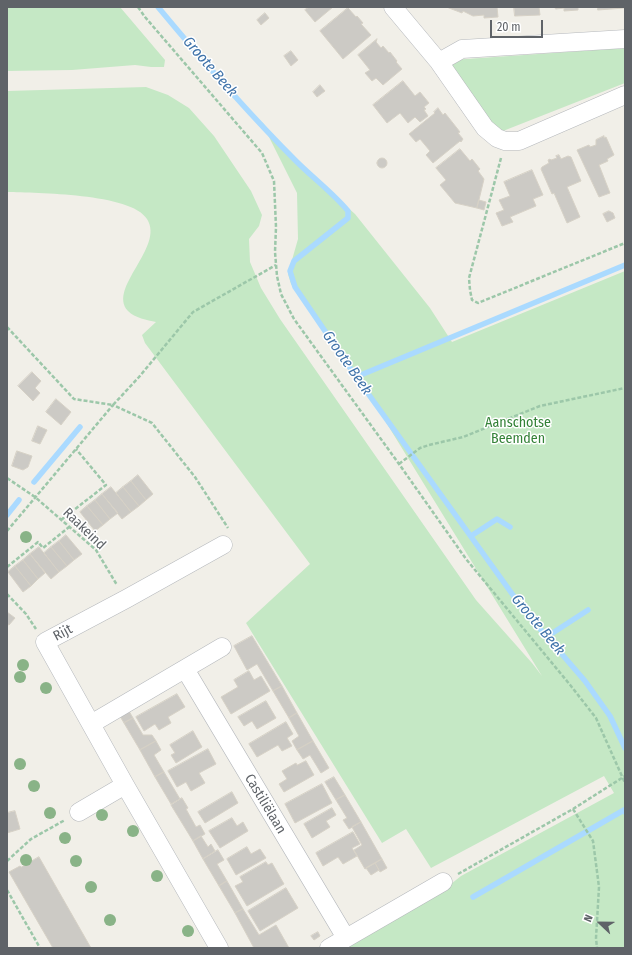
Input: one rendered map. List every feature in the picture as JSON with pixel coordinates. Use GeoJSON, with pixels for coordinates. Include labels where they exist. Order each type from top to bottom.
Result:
{"type":"FeatureCollection","features":[{"type":"Feature","properties":{"kind":"street"},"geometry":{"type":"LineString","coordinates":[[393,7],[439,62],[485,128],[497,138],[505,141],[519,140],[625,95]]}},
{"type":"Feature","properties":{"kind":"street"},"geometry":{"type":"LineString","coordinates":[[439,62],[462,49],[625,39]]}},
{"type":"Feature","properties":{"kind":"street","name":"Rijt"},"geometry":{"type":"LineString","coordinates":[[219,948],[90,724],[45,642],[223,545]]}},
{"type":"Feature","properties":{"kind":"street"},"geometry":{"type":"LineString","coordinates":[[90,724],[222,647]]}},
{"type":"Feature","properties":{"kind":"street","name":"Castiliëlaan"},"geometry":{"type":"LineString","coordinates":[[185,669],[346,938]]}},
{"type":"Feature","properties":{"kind":"street"},"geometry":{"type":"LineString","coordinates":[[79,812],[125,785]]}},
{"type":"Feature","properties":{"kind":"street"},"geometry":{"type":"LineString","coordinates":[[329,948],[443,882]]}},
{"type":"Feature","properties":{"kind":"path"},"geometry":{"type":"LineString","coordinates":[[138,7],[262,153],[274,182],[276,227],[275,252],[277,276],[281,294],[294,319],[466,559],[596,718],[624,776],[625,783]]}},
{"type":"Feature","properties":{"kind":"path"},"geometry":{"type":"LineString","coordinates":[[505,141],[469,278],[472,300],[478,303],[625,243]]}},
{"type":"Feature","properties":{"kind":"path"},"geometry":{"type":"LineString","coordinates":[[7,531],[193,312],[276,265]]}},
{"type":"Feature","properties":{"kind":"path"},"geometry":{"type":"LineString","coordinates":[[7,326],[74,399],[113,405],[152,423],[195,477],[228,527],[223,545]]}},
{"type":"Feature","properties":{"kind":"path"},"geometry":{"type":"LineString","coordinates":[[399,464],[418,450],[429,445],[463,437],[540,406],[625,388]]}},
{"type":"Feature","properties":{"kind":"path"},"geometry":{"type":"LineString","coordinates":[[62,520],[106,485],[76,449]]}},
{"type":"Feature","properties":{"kind":"path","name":"Raakeind"},"geometry":{"type":"LineString","coordinates":[[7,478],[35,497],[96,550],[126,599]]}},
{"type":"Feature","properties":{"kind":"path"},"geometry":{"type":"LineString","coordinates":[[7,568],[38,542],[43,548],[69,527]]}},
{"type":"Feature","properties":{"kind":"path"},"geometry":{"type":"LineString","coordinates":[[7,594],[26,614],[45,642]]}},
{"type":"Feature","properties":{"kind":"path"},"geometry":{"type":"LineString","coordinates":[[443,882],[573,808],[624,776]]}},
{"type":"Feature","properties":{"kind":"path"},"geometry":{"type":"LineString","coordinates":[[573,808],[593,841],[599,887],[596,938],[597,948]]}},
{"type":"Feature","properties":{"kind":"path"},"geometry":{"type":"LineString","coordinates":[[7,861],[31,839],[79,812]]}},
{"type":"Feature","properties":{"kind":"path"},"geometry":{"type":"LineString","coordinates":[[7,854],[10,858]]}},
{"type":"Feature","properties":{"kind":"path"},"geometry":{"type":"LineString","coordinates":[[7,890],[40,948]]}},
{"type":"Feature","properties":{"kind":"green space"},"geometry":{"type":"Polygon","coordinates":[[[7,7],[120,7],[165,60],[164,67],[135,65],[72,70],[7,71],[7,7]]]}},
{"type":"Feature","properties":{"kind":"green space"},"geometry":{"type":"Polygon","coordinates":[[[625,48],[625,83],[503,131],[496,130],[446,67],[452,60],[625,48]]]}},
{"type":"Feature","properties":{"kind":"green space","name":"Aanschotse Beemden"},"geometry":{"type":"Polygon","coordinates":[[[146,87],[168,95],[189,108],[214,136],[251,191],[262,215],[259,226],[249,239],[250,262],[261,288],[280,319],[476,600],[542,676],[360,380],[291,284],[288,274],[298,239],[297,193],[261,121],[304,169],[355,214],[430,308],[452,342],[625,271],[625,948],[347,948],[441,892],[461,876],[614,793],[604,776],[431,868],[406,829],[382,843],[246,623],[310,564],[145,343],[142,335],[156,322],[134,315],[128,311],[124,302],[125,291],[130,279],[149,242],[150,230],[147,219],[138,210],[103,199],[60,194],[7,192],[7,91],[146,87]]]}},
{"type":"Feature","properties":{"kind":"building"},"geometry":{"type":"Polygon","coordinates":[[[309,7],[333,7],[315,22],[305,10],[309,7]]]}},
{"type":"Feature","properties":{"kind":"building"},"geometry":{"type":"Polygon","coordinates":[[[497,7],[498,17],[484,18],[484,15],[473,16],[463,11],[462,13],[449,8],[497,7]]]}},
{"type":"Feature","properties":{"kind":"building"},"geometry":{"type":"Polygon","coordinates":[[[514,7],[539,7],[540,15],[515,16],[514,7]]]}},
{"type":"Feature","properties":{"kind":"building"},"geometry":{"type":"Polygon","coordinates":[[[555,7],[578,7],[578,10],[564,11],[564,8],[556,9],[555,7]]]}},
{"type":"Feature","properties":{"kind":"building"},"geometry":{"type":"Polygon","coordinates":[[[598,7],[624,7],[624,8],[598,10],[598,7]]]}},
{"type":"Feature","properties":{"kind":"building"},"geometry":{"type":"Polygon","coordinates":[[[348,8],[363,23],[361,24],[371,35],[343,59],[320,31],[348,8]]]}},
{"type":"Feature","properties":{"kind":"building"},"geometry":{"type":"Polygon","coordinates":[[[265,13],[269,18],[261,25],[257,20],[265,13]]]}},
{"type":"Feature","properties":{"kind":"building"},"geometry":{"type":"Polygon","coordinates":[[[377,39],[376,42],[381,48],[383,46],[389,53],[390,52],[402,69],[383,85],[376,78],[372,81],[365,73],[370,70],[358,55],[377,39]]]}},
{"type":"Feature","properties":{"kind":"building"},"geometry":{"type":"Polygon","coordinates":[[[291,51],[298,60],[291,66],[284,56],[291,51]]]}},
{"type":"Feature","properties":{"kind":"building"},"geometry":{"type":"Polygon","coordinates":[[[403,81],[415,96],[420,92],[429,103],[424,107],[426,109],[424,110],[428,116],[420,122],[415,117],[408,123],[400,113],[387,123],[373,105],[403,81]]]}},
{"type":"Feature","properties":{"kind":"building"},"geometry":{"type":"Polygon","coordinates":[[[320,85],[325,91],[317,97],[313,92],[320,85]]]}},
{"type":"Feature","properties":{"kind":"building"},"geometry":{"type":"Polygon","coordinates":[[[438,108],[443,115],[445,113],[460,132],[458,133],[463,139],[433,163],[426,155],[430,151],[420,139],[416,142],[409,134],[435,113],[434,112],[438,108]]]}},
{"type":"Feature","properties":{"kind":"building"},"geometry":{"type":"Polygon","coordinates":[[[604,136],[604,138],[606,137],[614,155],[607,159],[608,161],[599,165],[610,193],[599,197],[577,150],[589,145],[590,147],[596,145],[596,140],[604,136]]]}},
{"type":"Feature","properties":{"kind":"building"},"geometry":{"type":"Polygon","coordinates":[[[460,149],[470,161],[472,159],[480,169],[478,171],[484,179],[477,208],[455,203],[440,185],[446,180],[436,168],[460,149]]]}},
{"type":"Feature","properties":{"kind":"building"},"geometry":{"type":"Polygon","coordinates":[[[559,155],[561,159],[568,156],[571,157],[581,181],[567,187],[580,217],[567,223],[554,193],[552,194],[541,169],[549,163],[548,160],[557,158],[556,156],[559,155]]]}},
{"type":"Feature","properties":{"kind":"building"},"geometry":{"type":"Polygon","coordinates":[[[380,158],[384,158],[386,159],[386,167],[380,168],[377,165],[377,161],[380,158]]]}},
{"type":"Feature","properties":{"kind":"building"},"geometry":{"type":"Polygon","coordinates":[[[532,170],[543,195],[533,199],[536,206],[510,217],[513,222],[502,226],[496,213],[504,210],[499,200],[510,196],[504,182],[532,170]]]}},
{"type":"Feature","properties":{"kind":"building"},"geometry":{"type":"Polygon","coordinates":[[[479,200],[486,202],[484,210],[477,208],[479,200]]]}},
{"type":"Feature","properties":{"kind":"building"},"geometry":{"type":"Polygon","coordinates":[[[609,211],[613,213],[615,218],[607,222],[603,214],[609,211]]]}},
{"type":"Feature","properties":{"kind":"building"},"geometry":{"type":"Polygon","coordinates":[[[32,372],[41,381],[35,388],[40,393],[33,401],[18,386],[32,372]]]}},
{"type":"Feature","properties":{"kind":"building"},"geometry":{"type":"Polygon","coordinates":[[[56,399],[71,412],[61,425],[46,412],[56,399]]]}},
{"type":"Feature","properties":{"kind":"building"},"geometry":{"type":"Polygon","coordinates":[[[38,426],[47,430],[40,444],[32,441],[38,426]]]}},
{"type":"Feature","properties":{"kind":"building"},"geometry":{"type":"Polygon","coordinates":[[[17,451],[32,456],[28,467],[23,470],[12,466],[17,451]]]}},
{"type":"Feature","properties":{"kind":"building"},"geometry":{"type":"Polygon","coordinates":[[[138,475],[153,494],[146,500],[131,481],[138,475]]]}},
{"type":"Feature","properties":{"kind":"building"},"geometry":{"type":"Polygon","coordinates":[[[131,481],[146,500],[139,506],[123,487],[131,481]]]}},
{"type":"Feature","properties":{"kind":"building"},"geometry":{"type":"Polygon","coordinates":[[[111,487],[131,512],[122,519],[102,494],[111,487]]]}},
{"type":"Feature","properties":{"kind":"building"},"geometry":{"type":"Polygon","coordinates":[[[123,487],[139,506],[131,512],[116,493],[123,487]]]}},
{"type":"Feature","properties":{"kind":"building"},"geometry":{"type":"Polygon","coordinates":[[[102,494],[118,513],[110,519],[95,500],[102,494]]]}},
{"type":"Feature","properties":{"kind":"building"},"geometry":{"type":"Polygon","coordinates":[[[95,500],[110,519],[103,525],[87,506],[95,500]]]}},
{"type":"Feature","properties":{"kind":"building"},"geometry":{"type":"Polygon","coordinates":[[[87,506],[103,525],[95,531],[80,512],[87,506]]]}},
{"type":"Feature","properties":{"kind":"building"},"geometry":{"type":"Polygon","coordinates":[[[66,535],[82,554],[74,560],[59,541],[66,535]]]}},
{"type":"Feature","properties":{"kind":"building"},"geometry":{"type":"Polygon","coordinates":[[[59,541],[74,560],[67,566],[51,547],[59,541]]]}},
{"type":"Feature","properties":{"kind":"building"},"geometry":{"type":"Polygon","coordinates":[[[39,547],[59,572],[51,579],[30,554],[39,547]]]}},
{"type":"Feature","properties":{"kind":"building"},"geometry":{"type":"Polygon","coordinates":[[[51,547],[67,566],[59,572],[44,553],[51,547]]]}},
{"type":"Feature","properties":{"kind":"building"},"geometry":{"type":"Polygon","coordinates":[[[30,554],[45,573],[38,579],[23,560],[30,554]]]}},
{"type":"Feature","properties":{"kind":"building"},"geometry":{"type":"Polygon","coordinates":[[[23,560],[38,579],[31,586],[15,566],[23,560]]]}},
{"type":"Feature","properties":{"kind":"building"},"geometry":{"type":"Polygon","coordinates":[[[15,566],[31,586],[23,592],[8,572],[15,566]]]}},
{"type":"Feature","properties":{"kind":"building"},"geometry":{"type":"Polygon","coordinates":[[[7,612],[15,618],[9,625],[7,624],[7,612]]]}},
{"type":"Feature","properties":{"kind":"building"},"geometry":{"type":"Polygon","coordinates":[[[252,636],[282,686],[273,691],[257,664],[247,670],[234,646],[252,636]]]}},
{"type":"Feature","properties":{"kind":"building"},"geometry":{"type":"Polygon","coordinates":[[[249,671],[254,680],[261,676],[270,691],[231,714],[221,697],[238,687],[234,680],[249,671]]]}},
{"type":"Feature","properties":{"kind":"building"},"geometry":{"type":"Polygon","coordinates":[[[282,686],[297,713],[289,718],[273,691],[282,686]]]}},
{"type":"Feature","properties":{"kind":"building"},"geometry":{"type":"Polygon","coordinates":[[[177,694],[185,707],[168,717],[171,723],[159,730],[155,724],[144,731],[136,717],[177,694]]]}},
{"type":"Feature","properties":{"kind":"building"},"geometry":{"type":"Polygon","coordinates":[[[266,701],[276,718],[257,729],[252,721],[244,726],[238,717],[266,701]]]}},
{"type":"Feature","properties":{"kind":"building"},"geometry":{"type":"Polygon","coordinates":[[[126,706],[133,718],[124,723],[117,711],[126,706]]]}},
{"type":"Feature","properties":{"kind":"building"},"geometry":{"type":"Polygon","coordinates":[[[297,713],[313,741],[297,750],[292,741],[299,736],[289,718],[297,713]]]}},
{"type":"Feature","properties":{"kind":"building"},"geometry":{"type":"Polygon","coordinates":[[[133,718],[143,735],[152,735],[156,741],[140,750],[124,723],[133,718]]]}},
{"type":"Feature","properties":{"kind":"building"},"geometry":{"type":"Polygon","coordinates":[[[286,722],[293,734],[287,738],[292,746],[282,751],[278,745],[257,757],[249,744],[286,722]]]}},
{"type":"Feature","properties":{"kind":"building"},"geometry":{"type":"Polygon","coordinates":[[[193,731],[202,747],[176,763],[171,755],[175,753],[170,745],[193,731]]]}},
{"type":"Feature","properties":{"kind":"building"},"geometry":{"type":"Polygon","coordinates":[[[156,741],[161,750],[154,755],[164,772],[155,777],[140,750],[156,741]]]}},
{"type":"Feature","properties":{"kind":"building"},"geometry":{"type":"Polygon","coordinates":[[[313,741],[329,768],[321,773],[310,755],[303,759],[297,750],[313,741]]]}},
{"type":"Feature","properties":{"kind":"building"},"geometry":{"type":"Polygon","coordinates":[[[208,749],[216,764],[199,773],[205,783],[191,791],[186,782],[177,787],[168,771],[208,749]]]}},
{"type":"Feature","properties":{"kind":"building"},"geometry":{"type":"Polygon","coordinates":[[[306,761],[314,775],[284,792],[279,784],[287,779],[282,771],[296,763],[297,765],[306,761]]]}},
{"type":"Feature","properties":{"kind":"building"},"geometry":{"type":"Polygon","coordinates":[[[164,772],[180,799],[171,804],[155,777],[164,772]]]}},
{"type":"Feature","properties":{"kind":"building"},"geometry":{"type":"Polygon","coordinates":[[[334,777],[345,795],[336,800],[325,782],[334,777]]]}},
{"type":"Feature","properties":{"kind":"building"},"geometry":{"type":"Polygon","coordinates":[[[322,784],[332,803],[295,823],[285,804],[322,784]]]}},
{"type":"Feature","properties":{"kind":"building"},"geometry":{"type":"Polygon","coordinates":[[[232,792],[238,803],[205,823],[198,812],[232,792]]]}},
{"type":"Feature","properties":{"kind":"building"},"geometry":{"type":"Polygon","coordinates":[[[345,795],[361,822],[349,829],[343,820],[347,818],[336,800],[345,795]]]}},
{"type":"Feature","properties":{"kind":"building"},"geometry":{"type":"Polygon","coordinates":[[[182,798],[196,827],[200,825],[205,834],[193,841],[171,805],[182,798]]]}},
{"type":"Feature","properties":{"kind":"building"},"geometry":{"type":"Polygon","coordinates":[[[332,808],[336,815],[326,821],[330,827],[312,838],[304,824],[332,808]]]}},
{"type":"Feature","properties":{"kind":"building"},"geometry":{"type":"Polygon","coordinates":[[[15,811],[20,829],[7,833],[7,813],[15,811]]]}},
{"type":"Feature","properties":{"kind":"building"},"geometry":{"type":"Polygon","coordinates":[[[232,818],[237,826],[243,822],[248,831],[220,848],[209,831],[232,818]]]}},
{"type":"Feature","properties":{"kind":"building"},"geometry":{"type":"Polygon","coordinates":[[[361,822],[382,859],[365,869],[354,850],[362,845],[352,827],[361,822]]]}},
{"type":"Feature","properties":{"kind":"building"},"geometry":{"type":"Polygon","coordinates":[[[353,832],[360,844],[352,848],[357,856],[343,864],[338,857],[323,866],[316,853],[353,832]]]}},
{"type":"Feature","properties":{"kind":"building"},"geometry":{"type":"Polygon","coordinates":[[[201,836],[208,847],[211,844],[215,851],[203,859],[193,841],[201,836]]]}},
{"type":"Feature","properties":{"kind":"building"},"geometry":{"type":"Polygon","coordinates":[[[247,847],[251,854],[260,849],[266,858],[236,875],[227,859],[247,847]]]}},
{"type":"Feature","properties":{"kind":"building"},"geometry":{"type":"Polygon","coordinates":[[[218,850],[224,860],[217,864],[227,881],[219,886],[203,859],[218,850]]]}},
{"type":"Feature","properties":{"kind":"building"},"geometry":{"type":"Polygon","coordinates":[[[39,857],[91,948],[53,948],[9,872],[39,857]]]}},
{"type":"Feature","properties":{"kind":"building"},"geometry":{"type":"Polygon","coordinates":[[[382,859],[387,868],[380,872],[375,863],[382,859]]]}},
{"type":"Feature","properties":{"kind":"building"},"geometry":{"type":"Polygon","coordinates":[[[266,862],[268,865],[272,863],[284,884],[247,906],[235,886],[243,882],[240,877],[266,862]]]}},
{"type":"Feature","properties":{"kind":"building"},"geometry":{"type":"Polygon","coordinates":[[[375,863],[379,870],[371,875],[366,868],[375,863]]]}},
{"type":"Feature","properties":{"kind":"building"},"geometry":{"type":"Polygon","coordinates":[[[227,881],[243,909],[235,913],[219,886],[227,881]]]}},
{"type":"Feature","properties":{"kind":"building"},"geometry":{"type":"Polygon","coordinates":[[[286,888],[298,908],[260,931],[248,911],[286,888]]]}},
{"type":"Feature","properties":{"kind":"building"},"geometry":{"type":"Polygon","coordinates":[[[243,909],[259,935],[276,925],[289,948],[254,948],[235,913],[243,909]]]}},
{"type":"Feature","properties":{"kind":"building"},"geometry":{"type":"Polygon","coordinates":[[[318,932],[320,936],[314,940],[311,936],[318,932]]]}},
{"type":"Feature","properties":{"kind":"waterway","name":"Groote Beek"},"geometry":{"type":"LineString","coordinates":[[158,7],[242,105],[296,161],[348,211],[348,218],[294,261],[290,271],[295,287],[359,381],[523,609],[585,681],[610,716],[625,748]]}},
{"type":"Feature","properties":{"kind":"waterway"},"geometry":{"type":"LineString","coordinates":[[356,377],[625,265]]}},
{"type":"Feature","properties":{"kind":"waterway"},"geometry":{"type":"LineString","coordinates":[[34,482],[80,427]]}},
{"type":"Feature","properties":{"kind":"waterway"},"geometry":{"type":"LineString","coordinates":[[7,515],[19,500]]}},
{"type":"Feature","properties":{"kind":"waterway"},"geometry":{"type":"LineString","coordinates":[[471,536],[497,519],[510,527]]}},
{"type":"Feature","properties":{"kind":"waterway"},"geometry":{"type":"LineString","coordinates":[[548,636],[588,610]]}},
{"type":"Feature","properties":{"kind":"waterway"},"geometry":{"type":"LineString","coordinates":[[473,897],[624,810],[625,812]]}}]}
